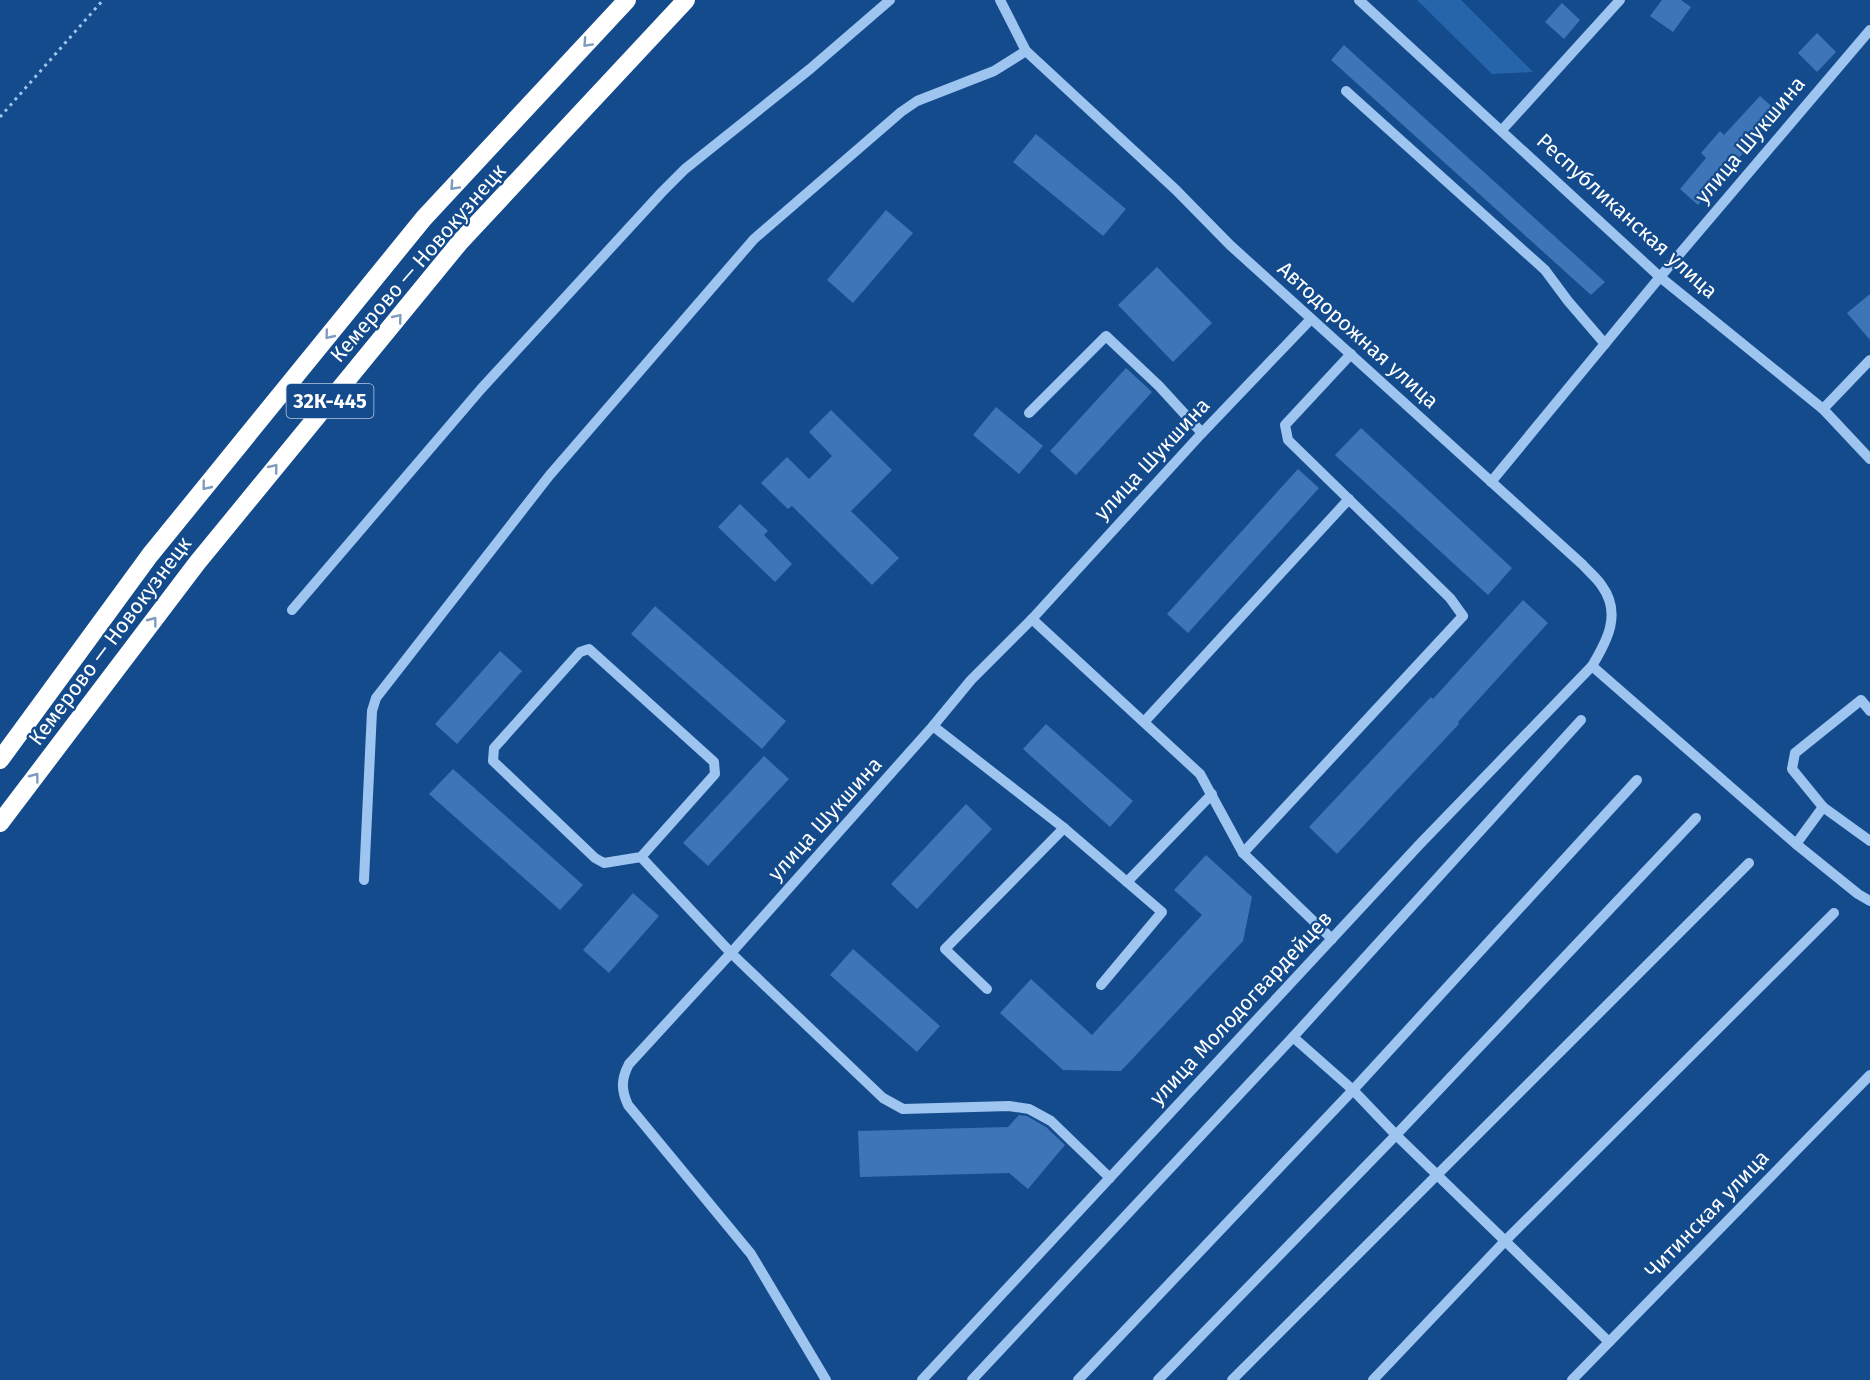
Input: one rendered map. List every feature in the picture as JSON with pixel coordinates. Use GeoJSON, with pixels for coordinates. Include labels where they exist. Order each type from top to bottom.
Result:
{"type":"FeatureCollection","features":[{"type":"Feature","properties":{"kind":"highway","name":"Кемерово — Новокузнецк"},"geometry":{"type":"LineString","coordinates":[[0,760],[150,555],[424,218],[627,0]]}},
{"type":"Feature","properties":{"kind":"highway","name":"Кемерово — Новокузнецк"},"geometry":{"type":"LineString","coordinates":[[0,823],[197,563],[460,242],[686,0]]}},
{"type":"Feature","properties":{"kind":"street"},"geometry":{"type":"LineString","coordinates":[[292,610],[481,389],[662,192],[685,169],[810,69],[890,0]]}},
{"type":"Feature","properties":{"kind":"street"},"geometry":{"type":"LineString","coordinates":[[364,880],[372,711],[375,698],[549,476],[754,239],[901,112],[917,101],[994,71],[1026,51],[1000,0]]}},
{"type":"Feature","properties":{"kind":"street","name":"Республиканская улица"},"geometry":{"type":"LineString","coordinates":[[1359,0],[1660,277],[1823,409],[1870,459]]}},
{"type":"Feature","properties":{"kind":"street"},"geometry":{"type":"LineString","coordinates":[[1502,130],[1620,0]]}},
{"type":"Feature","properties":{"kind":"street","name":"улица Шукшина"},"geometry":{"type":"LineString","coordinates":[[1491,482],[1660,277],[1870,30]]}},
{"type":"Feature","properties":{"kind":"street","name":"Автодорожная улица"},"geometry":{"type":"LineString","coordinates":[[1026,51],[1176,190],[1230,245],[1602,585],[1608,596],[1612,625],[1606,642],[1592,666]]}},
{"type":"Feature","properties":{"kind":"street"},"geometry":{"type":"LineString","coordinates":[[1346,91],[1545,270],[1605,344]]}},
{"type":"Feature","properties":{"kind":"street","name":"улица Шукшина"},"geometry":{"type":"LineString","coordinates":[[826,1380],[751,1254],[628,1105],[622,1093],[623,1075],[629,1064],[731,953],[933,726],[971,680],[1032,619],[1202,433],[1311,319]]}},
{"type":"Feature","properties":{"kind":"street"},"geometry":{"type":"LineString","coordinates":[[1029,413],[1106,336],[1159,386],[1202,433]]}},
{"type":"Feature","properties":{"kind":"street"},"geometry":{"type":"LineString","coordinates":[[1243,853],[1463,616],[1450,598],[1288,440],[1285,425],[1351,354]]}},
{"type":"Feature","properties":{"kind":"street"},"geometry":{"type":"LineString","coordinates":[[1823,409],[1870,360]]}},
{"type":"Feature","properties":{"kind":"street"},"geometry":{"type":"LineString","coordinates":[[1144,722],[1349,499]]}},
{"type":"Feature","properties":{"kind":"street"},"geometry":{"type":"LineString","coordinates":[[1032,619],[1200,774],[1243,853],[1332,939]]}},
{"type":"Feature","properties":{"kind":"street"},"geometry":{"type":"LineString","coordinates":[[589,649],[714,762],[715,774],[641,857],[604,863],[595,858],[493,760],[494,748],[580,652],[589,649]]}},
{"type":"Feature","properties":{"kind":"street"},"geometry":{"type":"LineString","coordinates":[[1592,666],[1796,844],[1870,901]]}},
{"type":"Feature","properties":{"kind":"street","name":"улица Молодогвардейцев"},"geometry":{"type":"LineString","coordinates":[[922,1380],[1419,845],[1592,666]]}},
{"type":"Feature","properties":{"kind":"street"},"geometry":{"type":"LineString","coordinates":[[1870,711],[1861,700],[1795,753],[1792,770],[1823,807],[1870,841]]}},
{"type":"Feature","properties":{"kind":"street"},"geometry":{"type":"LineString","coordinates":[[972,1380],[1293,1037],[1581,720]]}},
{"type":"Feature","properties":{"kind":"street"},"geometry":{"type":"LineString","coordinates":[[933,726],[1064,828],[1162,912],[1101,985]]}},
{"type":"Feature","properties":{"kind":"street"},"geometry":{"type":"LineString","coordinates":[[1078,1380],[1353,1090],[1637,780]]}},
{"type":"Feature","properties":{"kind":"street"},"geometry":{"type":"LineString","coordinates":[[1127,882],[1212,794]]}},
{"type":"Feature","properties":{"kind":"street"},"geometry":{"type":"LineString","coordinates":[[1796,844],[1823,807]]}},
{"type":"Feature","properties":{"kind":"street"},"geometry":{"type":"LineString","coordinates":[[1158,1380],[1396,1135],[1696,818]]}},
{"type":"Feature","properties":{"kind":"street"},"geometry":{"type":"LineString","coordinates":[[987,989],[945,949],[1064,828]]}},
{"type":"Feature","properties":{"kind":"street"},"geometry":{"type":"LineString","coordinates":[[641,857],[731,953],[883,1098],[903,1109],[1009,1106],[1029,1109],[1051,1121],[1110,1178]]}},
{"type":"Feature","properties":{"kind":"street"},"geometry":{"type":"LineString","coordinates":[[1232,1380],[1749,863]]}},
{"type":"Feature","properties":{"kind":"street"},"geometry":{"type":"LineString","coordinates":[[1373,1380],[1505,1240],[1834,913]]}},
{"type":"Feature","properties":{"kind":"street"},"geometry":{"type":"LineString","coordinates":[[1293,1037],[1353,1090],[1396,1135],[1609,1342]]}},
{"type":"Feature","properties":{"kind":"street","name":"Читинская улица"},"geometry":{"type":"LineString","coordinates":[[1572,1380],[1870,1075]]}},
{"type":"Feature","properties":{"kind":"path"},"geometry":{"type":"LineString","coordinates":[[0,117],[103,0]]}},
{"type":"Feature","properties":{"kind":"shaded area"},"geometry":{"type":"Polygon","coordinates":[[[1417,0],[1461,0],[1533,72],[1492,74],[1417,0]]]}},
{"type":"Feature","properties":{"kind":"building"},"geometry":{"type":"Polygon","coordinates":[[[1662,0],[1681,0],[1691,7],[1673,32],[1650,16],[1662,0]]]}},
{"type":"Feature","properties":{"kind":"building"},"geometry":{"type":"Polygon","coordinates":[[[1562,3],[1580,20],[1564,39],[1545,22],[1562,3]]]}},
{"type":"Feature","properties":{"kind":"building"},"geometry":{"type":"Polygon","coordinates":[[[1817,33],[1836,52],[1817,72],[1798,53],[1817,33]]]}},
{"type":"Feature","properties":{"kind":"building"},"geometry":{"type":"Polygon","coordinates":[[[1344,45],[1605,282],[1591,295],[1331,60],[1344,45]]]}},
{"type":"Feature","properties":{"kind":"building"},"geometry":{"type":"Polygon","coordinates":[[[1760,96],[1778,112],[1742,151],[1744,152],[1698,205],[1680,189],[1706,158],[1701,153],[1720,131],[1724,135],[1760,96]]]}},
{"type":"Feature","properties":{"kind":"building"},"geometry":{"type":"Polygon","coordinates":[[[1036,134],[1126,209],[1103,236],[1013,162],[1036,134]]]}},
{"type":"Feature","properties":{"kind":"building"},"geometry":{"type":"Polygon","coordinates":[[[886,210],[913,233],[853,303],[827,280],[886,210]]]}},
{"type":"Feature","properties":{"kind":"building"},"geometry":{"type":"Polygon","coordinates":[[[1157,267],[1212,323],[1173,362],[1118,305],[1157,267]]]}},
{"type":"Feature","properties":{"kind":"building"},"geometry":{"type":"Polygon","coordinates":[[[1870,294],[1870,340],[1847,313],[1870,294]]]}},
{"type":"Feature","properties":{"kind":"building"},"geometry":{"type":"Polygon","coordinates":[[[1126,368],[1152,392],[1076,475],[1050,451],[1126,368]]]}},
{"type":"Feature","properties":{"kind":"building"},"geometry":{"type":"Polygon","coordinates":[[[996,407],[1043,446],[1019,474],[973,435],[996,407]]]}},
{"type":"Feature","properties":{"kind":"building"},"geometry":{"type":"Polygon","coordinates":[[[831,410],[892,470],[851,511],[899,558],[872,585],[792,506],[788,509],[761,483],[787,457],[809,479],[832,456],[809,432],[831,410]]]}},
{"type":"Feature","properties":{"kind":"building"},"geometry":{"type":"Polygon","coordinates":[[[1361,428],[1512,568],[1488,595],[1335,455],[1361,428]]]}},
{"type":"Feature","properties":{"kind":"building"},"geometry":{"type":"Polygon","coordinates":[[[1298,469],[1319,488],[1188,633],[1167,614],[1298,469]]]}},
{"type":"Feature","properties":{"kind":"building"},"geometry":{"type":"Polygon","coordinates":[[[740,504],[768,531],[764,535],[792,564],[775,582],[718,527],[740,504]]]}},
{"type":"Feature","properties":{"kind":"building"},"geometry":{"type":"Polygon","coordinates":[[[1523,600],[1548,623],[1458,722],[1459,724],[1337,854],[1309,827],[1431,697],[1433,699],[1523,600]]]}},
{"type":"Feature","properties":{"kind":"building"},"geometry":{"type":"Polygon","coordinates":[[[655,606],[786,721],[762,749],[631,634],[655,606]]]}},
{"type":"Feature","properties":{"kind":"building"},"geometry":{"type":"Polygon","coordinates":[[[500,651],[522,671],[457,744],[435,724],[500,651]]]}},
{"type":"Feature","properties":{"kind":"building"},"geometry":{"type":"Polygon","coordinates":[[[1046,724],[1133,801],[1110,827],[1023,749],[1046,724]]]}},
{"type":"Feature","properties":{"kind":"building"},"geometry":{"type":"Polygon","coordinates":[[[764,756],[789,779],[708,866],[683,843],[764,756]]]}},
{"type":"Feature","properties":{"kind":"building"},"geometry":{"type":"Polygon","coordinates":[[[453,769],[583,885],[560,910],[429,794],[453,769]]]}},
{"type":"Feature","properties":{"kind":"building"},"geometry":{"type":"Polygon","coordinates":[[[966,804],[992,829],[917,909],[891,884],[966,804]]]}},
{"type":"Feature","properties":{"kind":"building"},"geometry":{"type":"Polygon","coordinates":[[[1206,855],[1252,897],[1243,941],[1121,1071],[1063,1070],[1000,1013],[1031,979],[1092,1035],[1202,915],[1174,890],[1206,855]]]}},
{"type":"Feature","properties":{"kind":"building"},"geometry":{"type":"Polygon","coordinates":[[[633,893],[659,916],[609,973],[583,950],[633,893]]]}},
{"type":"Feature","properties":{"kind":"building"},"geometry":{"type":"Polygon","coordinates":[[[853,949],[940,1026],[917,1052],[830,975],[853,949]]]}},
{"type":"Feature","properties":{"kind":"building"},"geometry":{"type":"Polygon","coordinates":[[[1019,1115],[1027,1116],[1046,1127],[1065,1145],[1028,1189],[1009,1173],[860,1177],[858,1131],[1008,1127],[1019,1115]]]}}]}
